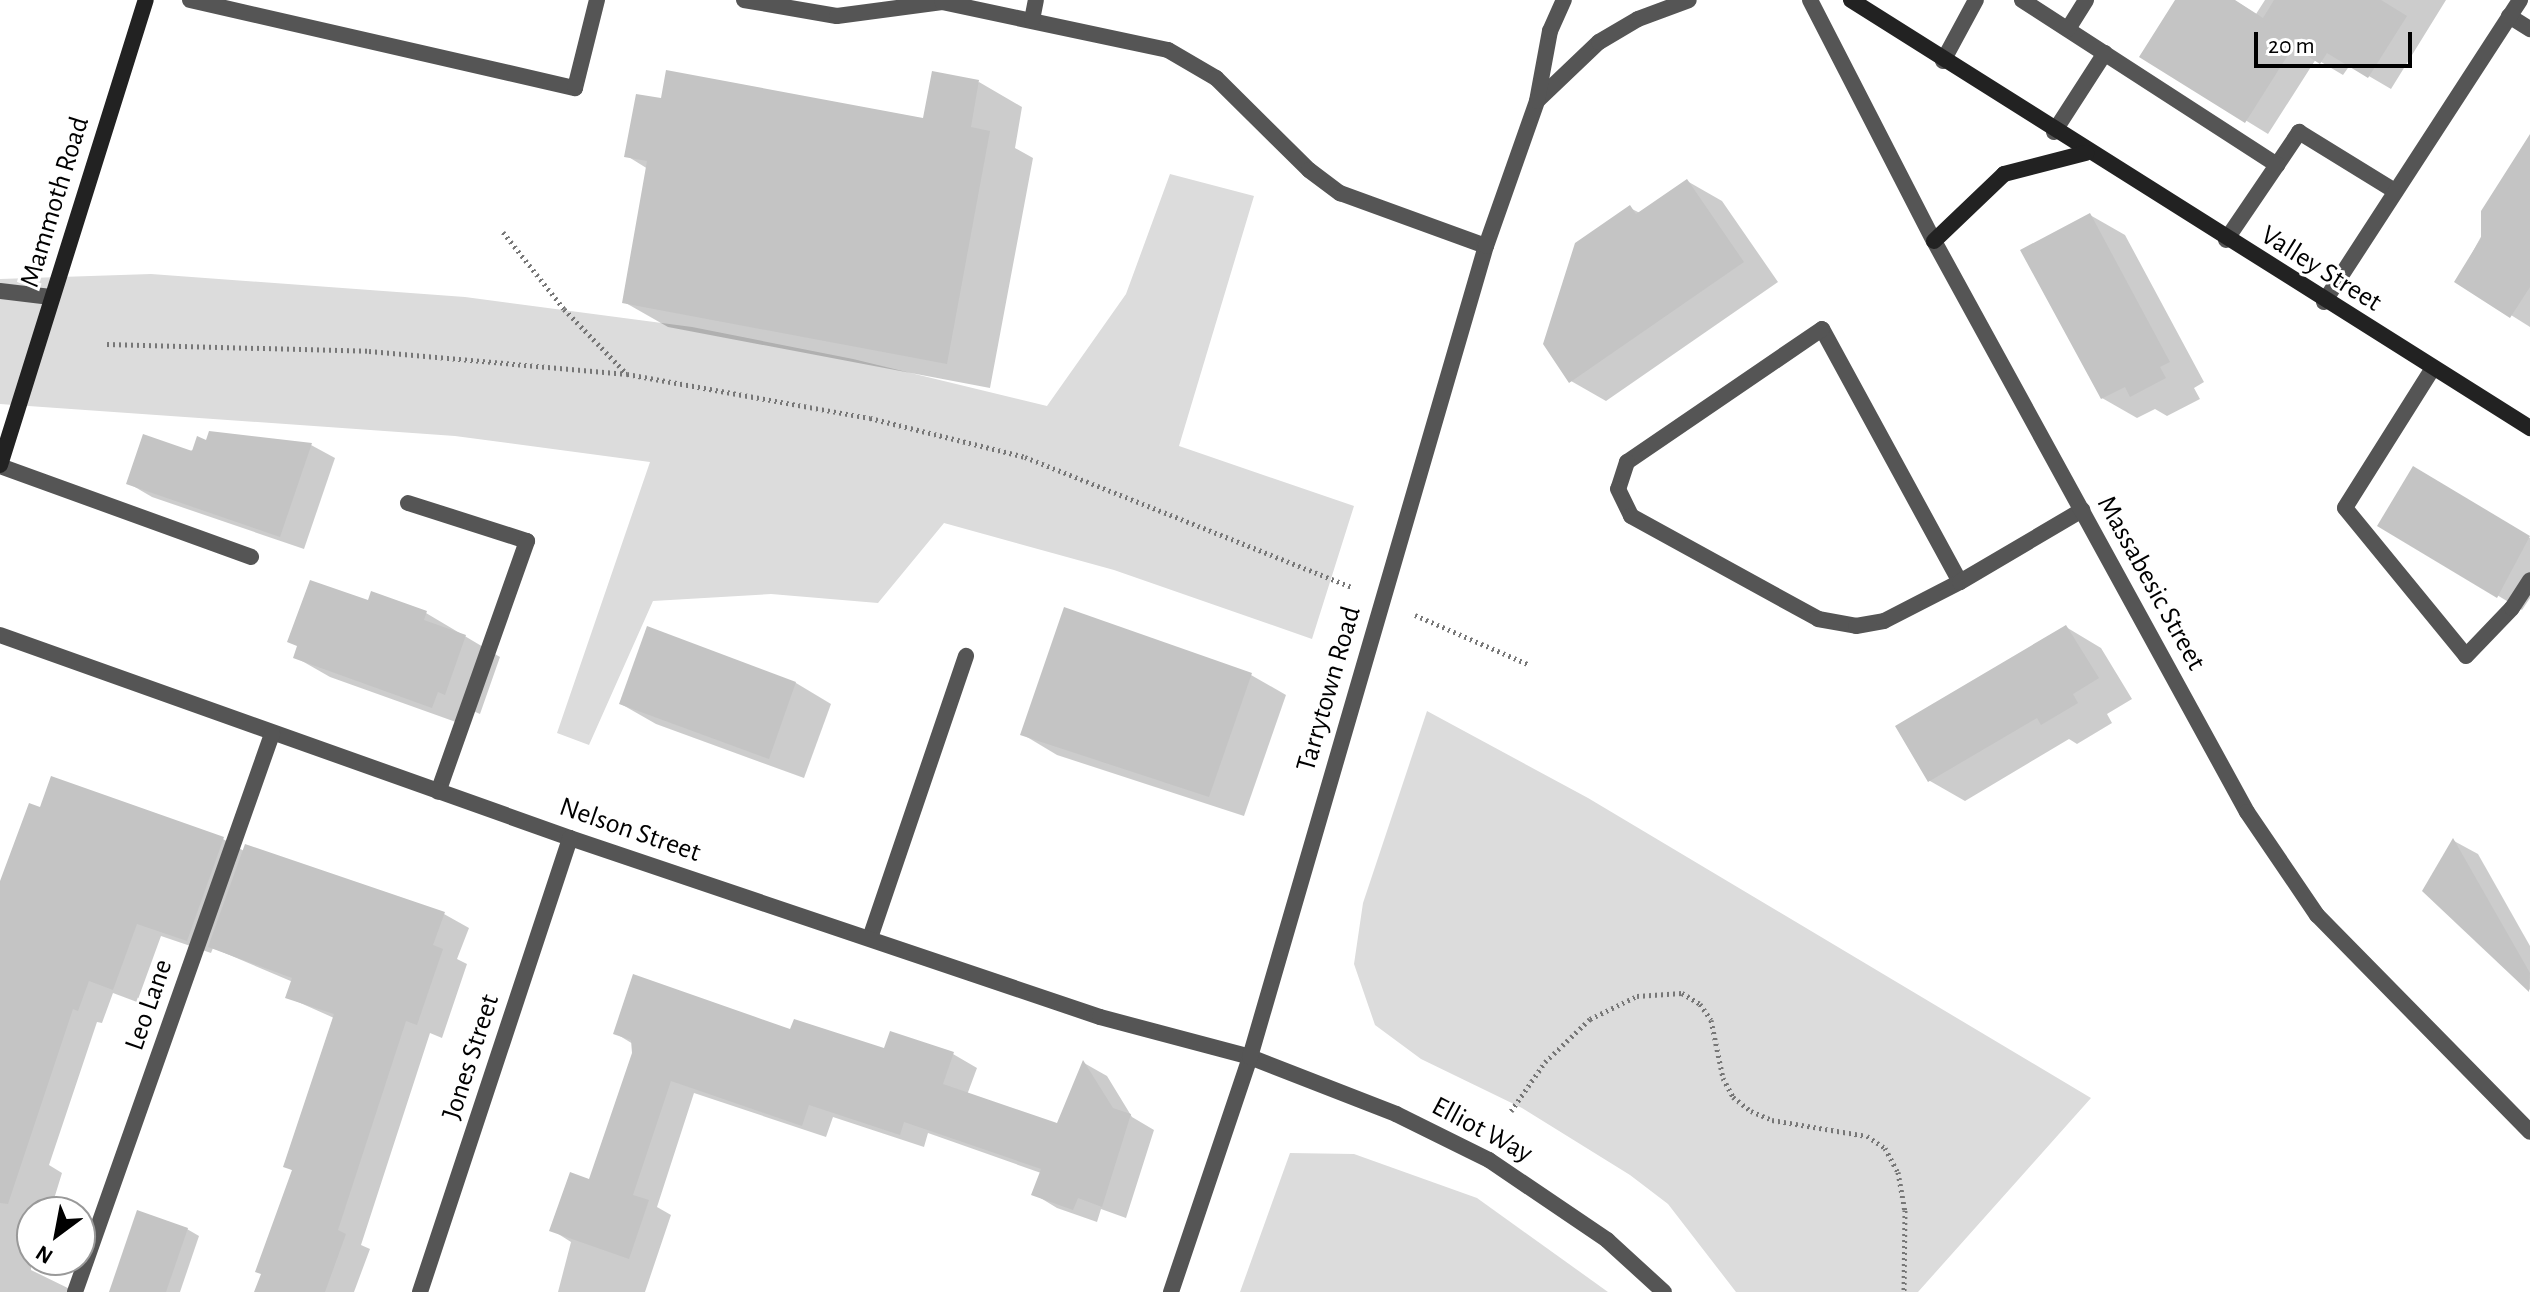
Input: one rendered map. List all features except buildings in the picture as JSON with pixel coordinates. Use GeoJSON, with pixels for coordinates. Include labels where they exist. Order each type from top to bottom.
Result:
{"type":"FeatureCollection","features":[{"type":"Feature","properties":{"kind":"main road","name":"Mammoth Road"},"geometry":{"type":"LineString","coordinates":[[0,466],[146,0]]}},
{"type":"Feature","properties":{"kind":"main road","name":"Valley Street"},"geometry":{"type":"LineString","coordinates":[[1851,0],[2086,153],[2530,428]]}},
{"type":"Feature","properties":{"kind":"main road"},"geometry":{"type":"LineString","coordinates":[[1934,241],[2004,174],[2086,153]]}},
{"type":"Feature","properties":{"kind":"street"},"geometry":{"type":"LineString","coordinates":[[190,0],[575,88],[597,0]]}},
{"type":"Feature","properties":{"kind":"street"},"geometry":{"type":"LineString","coordinates":[[744,0],[837,16],[942,2],[1032,20],[1195,61],[1309,170],[1340,193],[1486,246]]}},
{"type":"Feature","properties":{"kind":"street"},"geometry":{"type":"LineString","coordinates":[[1032,20],[1036,0]]}},
{"type":"Feature","properties":{"kind":"street","name":"Tarrytown Road"},"geometry":{"type":"LineString","coordinates":[[1171,1292],[1250,1057],[1486,246],[1537,101],[1550,31],[1564,0]]}},
{"type":"Feature","properties":{"kind":"street","name":"Tarrytown Road"},"geometry":{"type":"LineString","coordinates":[[1537,101],[1599,42],[1638,19],[1689,0]]}},
{"type":"Feature","properties":{"kind":"street","name":"Massabesic Street"},"geometry":{"type":"LineString","coordinates":[[1810,0],[1934,241],[2281,865],[2317,915],[2530,1132]]}},
{"type":"Feature","properties":{"kind":"street"},"geometry":{"type":"LineString","coordinates":[[1943,61],[1976,0]]}},
{"type":"Feature","properties":{"kind":"street"},"geometry":{"type":"LineString","coordinates":[[2022,0],[2277,165]]}},
{"type":"Feature","properties":{"kind":"street"},"geometry":{"type":"LineString","coordinates":[[2068,29],[2086,0]]}},
{"type":"Feature","properties":{"kind":"street"},"geometry":{"type":"LineString","coordinates":[[2324,302],[2520,0]]}},
{"type":"Feature","properties":{"kind":"street"},"geometry":{"type":"LineString","coordinates":[[2509,16],[2530,29]]}},
{"type":"Feature","properties":{"kind":"street"},"geometry":{"type":"LineString","coordinates":[[2054,132],[2105,53]]}},
{"type":"Feature","properties":{"kind":"street"},"geometry":{"type":"LineString","coordinates":[[2226,240],[2299,132],[2395,191]]}},
{"type":"Feature","properties":{"kind":"street"},"geometry":{"type":"LineString","coordinates":[[0,291],[51,297]]}},
{"type":"Feature","properties":{"kind":"street"},"geometry":{"type":"LineString","coordinates":[[1960,582],[1822,329],[1627,462],[1618,489],[1631,516],[1818,619],[1856,626],[1884,621],[1960,582],[2082,510]]}},
{"type":"Feature","properties":{"kind":"street"},"geometry":{"type":"LineString","coordinates":[[2433,368],[2345,508],[2466,656],[2512,608],[2530,580]]}},
{"type":"Feature","properties":{"kind":"street"},"geometry":{"type":"LineString","coordinates":[[0,466],[251,557]]}},
{"type":"Feature","properties":{"kind":"street"},"geometry":{"type":"LineString","coordinates":[[408,503],[527,541],[438,792]]}},
{"type":"Feature","properties":{"kind":"street","name":"Nelson Street"},"geometry":{"type":"LineString","coordinates":[[0,635],[570,838],[1100,1017],[1250,1057]]}},
{"type":"Feature","properties":{"kind":"street"},"geometry":{"type":"LineString","coordinates":[[870,938],[966,656]]}},
{"type":"Feature","properties":{"kind":"street","name":"Leo Lane"},"geometry":{"type":"LineString","coordinates":[[75,1292],[272,734]]}},
{"type":"Feature","properties":{"kind":"street","name":"Jones Street"},"geometry":{"type":"LineString","coordinates":[[420,1292],[570,838]]}},
{"type":"Feature","properties":{"kind":"street","name":"Elliot Way"},"geometry":{"type":"LineString","coordinates":[[1250,1057],[1384,1109],[1489,1160],[1595,1231],[1664,1292]]}},
{"type":"Feature","properties":{"kind":"path"},"geometry":{"type":"LineString","coordinates":[[503,232],[564,309],[627,374]]}},
{"type":"Feature","properties":{"kind":"path"},"geometry":{"type":"LineString","coordinates":[[107,344],[369,351],[627,374],[870,418],[1025,457],[1382,601],[1530,665]]}},
{"type":"Feature","properties":{"kind":"path"},"geometry":{"type":"LineString","coordinates":[[1511,1111],[1545,1062],[1590,1019],[1637,996],[1682,993],[1700,1004],[1711,1020],[1723,1078],[1733,1097],[1751,1111],[1772,1120],[1867,1136],[1885,1148],[1898,1172],[1905,1210],[1904,1292]]}},
{"type":"Feature","properties":{"kind":"shaded area"},"geometry":{"type":"Polygon","coordinates":[[[1170,174],[1254,196],[1179,446],[1354,506],[1312,639],[1114,570],[944,523],[878,603],[771,594],[653,601],[589,745],[557,733],[650,462],[455,436],[0,404],[0,279],[151,274],[465,297],[692,327],[853,359],[1047,406],[1126,294],[1170,174]]]}},
{"type":"Feature","properties":{"kind":"shaded area"},"geometry":{"type":"Polygon","coordinates":[[[1427,711],[1588,798],[2091,1098],[1918,1292],[1736,1292],[1668,1204],[1630,1175],[1522,1108],[1421,1059],[1375,1025],[1354,964],[1363,903],[1427,711]]]}},
{"type":"Feature","properties":{"kind":"shaded area"},"geometry":{"type":"Polygon","coordinates":[[[1290,1153],[1354,1154],[1477,1198],[1608,1292],[1240,1292],[1290,1153]]]}}]}
